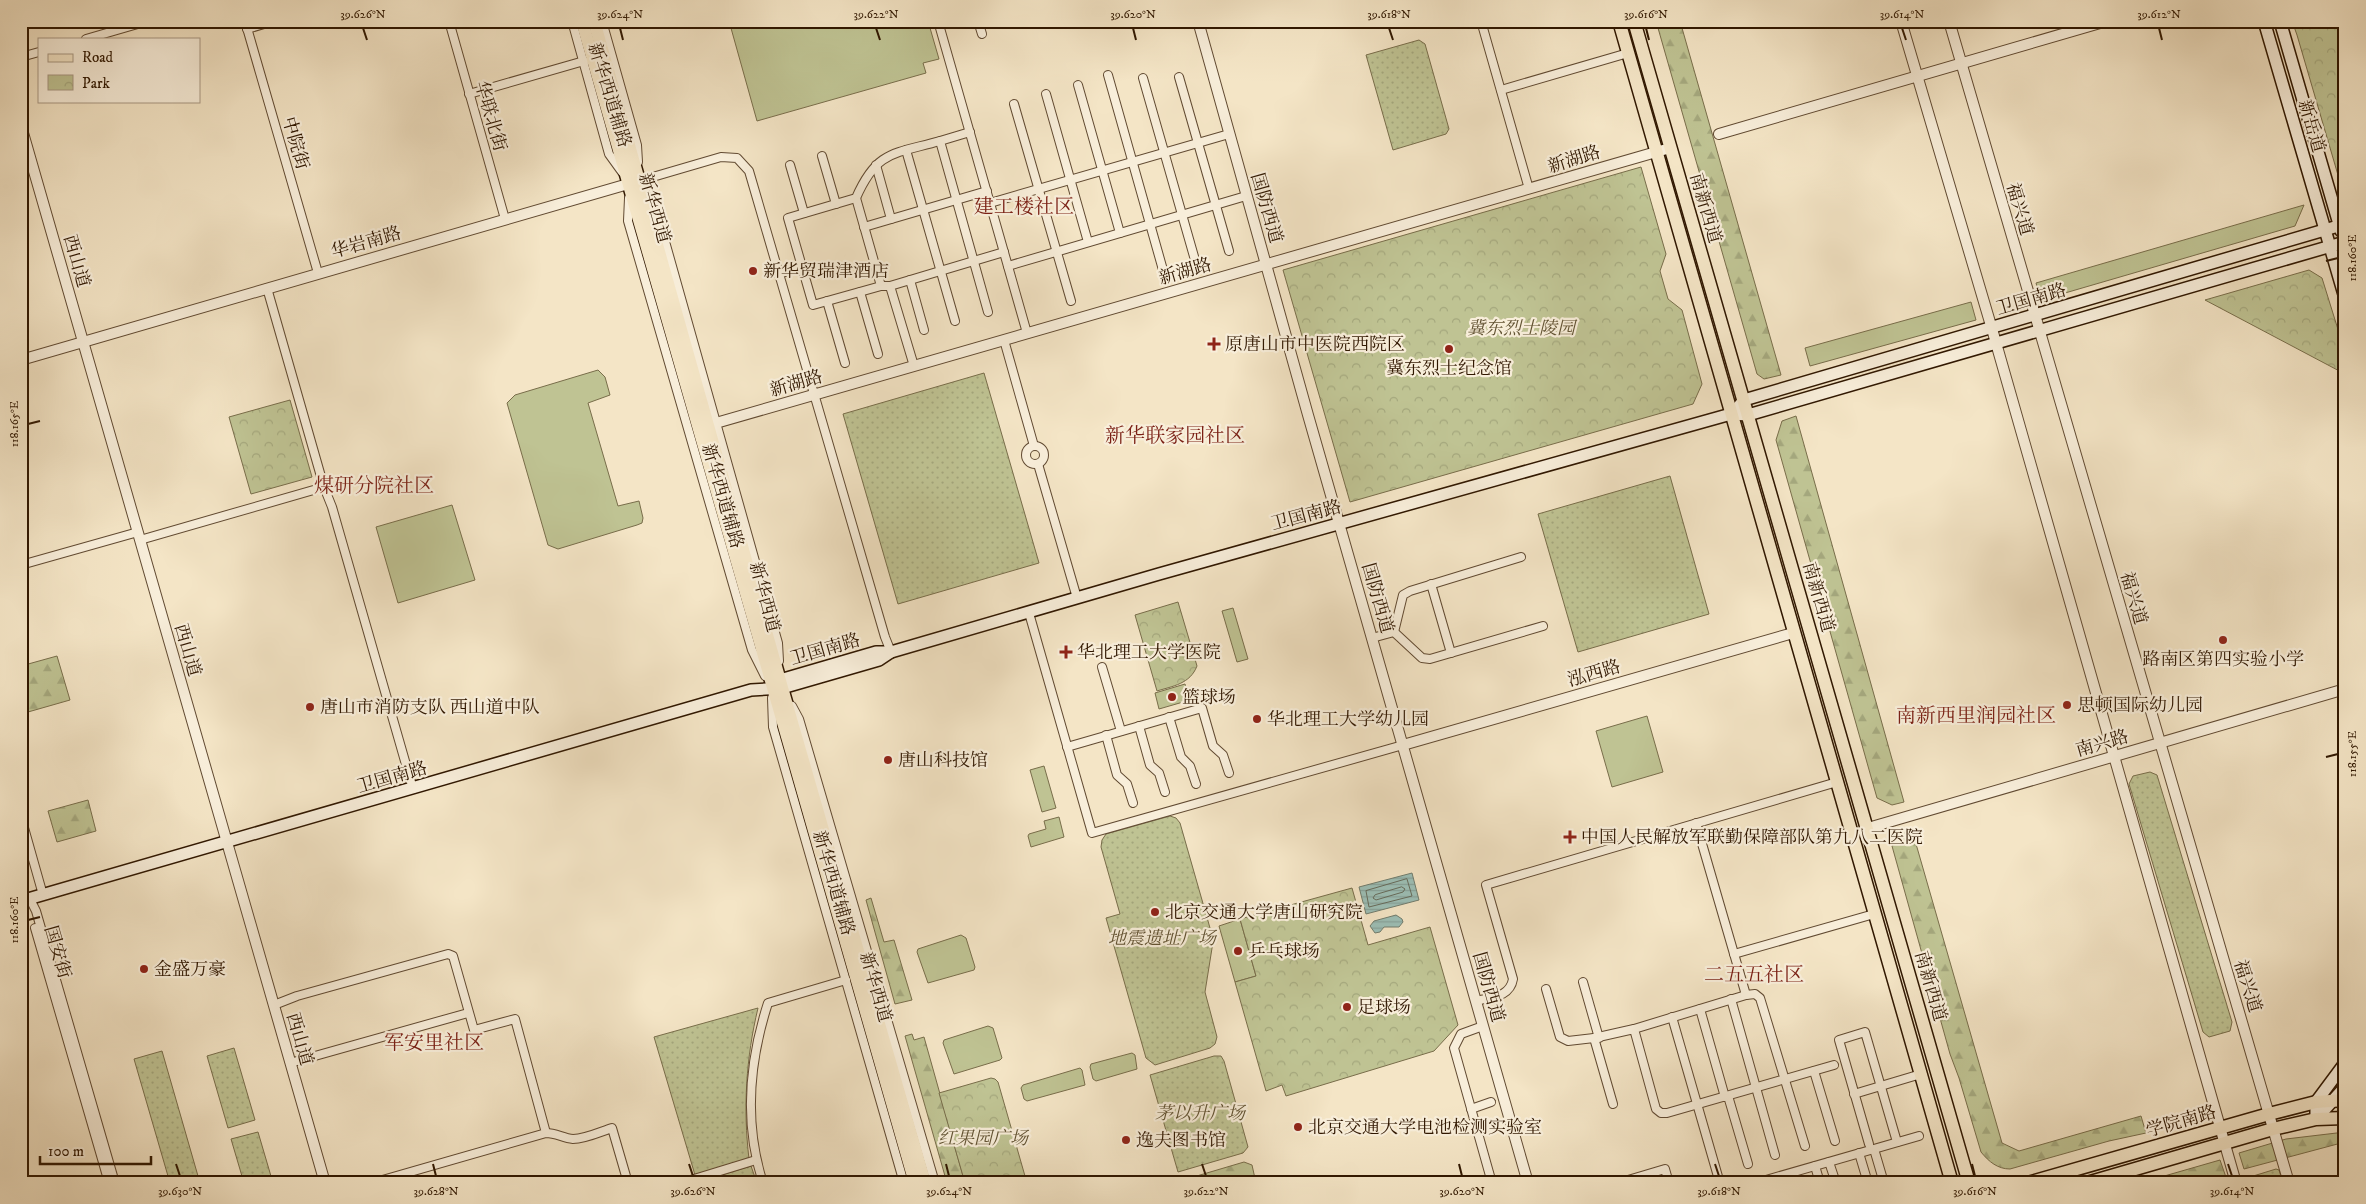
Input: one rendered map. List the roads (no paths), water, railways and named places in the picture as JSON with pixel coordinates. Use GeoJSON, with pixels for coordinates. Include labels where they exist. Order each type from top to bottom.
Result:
{"type":"FeatureCollection","features":[{"type":"Feature","properties":{"kind":"main road","name":"新华西道"},"geometry":{"type":"LineString","coordinates":[[582,21],[712,424],[778,685],[925,1183]]}},
{"type":"Feature","properties":{"kind":"main road","name":"新华西道"},"geometry":{"type":"LineString","coordinates":[[594,21],[635,182],[778,685],[915,1183]]}},
{"type":"Feature","properties":{"kind":"main road","name":"南新西道"},"geometry":{"type":"LineString","coordinates":[[1619,21],[1952,1183]]}},
{"type":"Feature","properties":{"kind":"main road","name":"南新西道"},"geometry":{"type":"LineString","coordinates":[[1634,21],[1969,1183]]}},
{"type":"Feature","properties":{"kind":"main road","name":"新岳道"},"geometry":{"type":"LineString","coordinates":[[2264,21],[2345,298]]}},
{"type":"Feature","properties":{"kind":"main road","name":"新岳道"},"geometry":{"type":"LineString","coordinates":[[2280,21],[2342,225],[2344,243]]}},
{"type":"Feature","properties":{"kind":"main road","name":"卫国南路"},"geometry":{"type":"LineString","coordinates":[[1744,400],[2035,317],[2342,225]]}},
{"type":"Feature","properties":{"kind":"main road","name":"卫国南路"},"geometry":{"type":"LineString","coordinates":[[26,900],[751,690],[879,660],[891,652],[1077,598],[1731,414],[1748,415],[2344,243]]}},
{"type":"Feature","properties":{"kind":"main road"},"geometry":{"type":"LineString","coordinates":[[1731,414],[1744,400]]}},
{"type":"Feature","properties":{"kind":"main road"},"geometry":{"type":"LineString","coordinates":[[2316,1119],[2316,1102],[2345,1063]]}},
{"type":"Feature","properties":{"kind":"main road"},"geometry":{"type":"LineString","coordinates":[[2316,1119],[2340,1099],[2345,1087]]}},
{"type":"Feature","properties":{"kind":"main road","name":"学院南路"},"geometry":{"type":"LineString","coordinates":[[2028,1183],[2269,1114],[2316,1102],[2340,1099]]}},
{"type":"Feature","properties":{"kind":"main road","name":"学院南路"},"geometry":{"type":"LineString","coordinates":[[2088,1183],[2273,1129],[2316,1119],[2345,1118]]}},
{"type":"Feature","properties":{"kind":"street"},"geometry":{"type":"LineString","coordinates":[[89,38],[148,21]]}},
{"type":"Feature","properties":{"kind":"street"},"geometry":{"type":"LineString","coordinates":[[246,25],[274,21]]}},
{"type":"Feature","properties":{"kind":"street","name":"华联北街"},"geometry":{"type":"LineString","coordinates":[[449,21],[505,219]]}},
{"type":"Feature","properties":{"kind":"street","name":"新华西道辅路"},"geometry":{"type":"LineString","coordinates":[[572,21],[609,154],[635,182]]}},
{"type":"Feature","properties":{"kind":"street","name":"新华西道辅路"},"geometry":{"type":"LineString","coordinates":[[602,21],[638,145],[635,182]]}},
{"type":"Feature","properties":{"kind":"street"},"geometry":{"type":"LineString","coordinates":[[938,21],[1027,333]]}},
{"type":"Feature","properties":{"kind":"street"},"geometry":{"type":"LineString","coordinates":[[978,21],[982,34]]}},
{"type":"Feature","properties":{"kind":"street","name":"国防西道"},"geometry":{"type":"LineString","coordinates":[[1198,21],[1339,524],[1528,1183]]}},
{"type":"Feature","properties":{"kind":"street"},"geometry":{"type":"LineString","coordinates":[[1481,21],[1529,189]]}},
{"type":"Feature","properties":{"kind":"street"},"geometry":{"type":"LineString","coordinates":[[1901,21],[1992,328],[2236,1183]]}},
{"type":"Feature","properties":{"kind":"street","name":"福兴道"},"geometry":{"type":"LineString","coordinates":[[1949,21],[2289,1183]]}},
{"type":"Feature","properties":{"kind":"street"},"geometry":{"type":"LineString","coordinates":[[1719,134],[2107,21]]}},
{"type":"Feature","properties":{"kind":"street","name":"中院街"},"geometry":{"type":"LineString","coordinates":[[246,25],[318,274]]}},
{"type":"Feature","properties":{"kind":"street"},"geometry":{"type":"LineString","coordinates":[[21,57],[38,52]]}},
{"type":"Feature","properties":{"kind":"street"},"geometry":{"type":"LineString","coordinates":[[1501,90],[1628,53]]}},
{"type":"Feature","properties":{"kind":"street"},"geometry":{"type":"LineString","coordinates":[[470,94],[584,61]]}},
{"type":"Feature","properties":{"kind":"street"},"geometry":{"type":"LineString","coordinates":[[1108,75],[1163,270]]}},
{"type":"Feature","properties":{"kind":"street"},"geometry":{"type":"LineString","coordinates":[[1179,77],[1229,252]]}},
{"type":"Feature","properties":{"kind":"street"},"geometry":{"type":"LineString","coordinates":[[1143,78],[1195,260]]}},
{"type":"Feature","properties":{"kind":"street"},"geometry":{"type":"LineString","coordinates":[[1078,85],[1120,233]]}},
{"type":"Feature","properties":{"kind":"street"},"geometry":{"type":"LineString","coordinates":[[1046,94],[1088,242]]}},
{"type":"Feature","properties":{"kind":"street"},"geometry":{"type":"LineString","coordinates":[[1014,104],[1072,301]]}},
{"type":"Feature","properties":{"kind":"street","name":"西山道"},"geometry":{"type":"LineString","coordinates":[[21,126],[325,1183]]}},
{"type":"Feature","properties":{"kind":"street"},"geometry":{"type":"LineString","coordinates":[[881,286],[856,198],[865,177],[884,157],[970,132]]}},
{"type":"Feature","properties":{"kind":"street"},"geometry":{"type":"LineString","coordinates":[[990,203],[1229,134]]}},
{"type":"Feature","properties":{"kind":"street"},"geometry":{"type":"LineString","coordinates":[[940,141],[988,312]]}},
{"type":"Feature","properties":{"kind":"street","name":"新湖路"},"geometry":{"type":"LineString","coordinates":[[712,424],[1670,148]]}},
{"type":"Feature","properties":{"kind":"street"},"geometry":{"type":"LineString","coordinates":[[906,150],[956,321]]}},
{"type":"Feature","properties":{"kind":"street"},"geometry":{"type":"LineString","coordinates":[[822,156],[836,204]]}},
{"type":"Feature","properties":{"kind":"street","name":"华岩南路"},"geometry":{"type":"LineString","coordinates":[[21,360],[721,157],[737,158],[749,171],[778,274]]}},
{"type":"Feature","properties":{"kind":"street"},"geometry":{"type":"LineString","coordinates":[[790,165],[804,213]]}},
{"type":"Feature","properties":{"kind":"street"},"geometry":{"type":"LineString","coordinates":[[876,165],[891,219]]}},
{"type":"Feature","properties":{"kind":"street"},"geometry":{"type":"LineString","coordinates":[[864,227],[987,191]]}},
{"type":"Feature","properties":{"kind":"street"},"geometry":{"type":"LineString","coordinates":[[1008,266],[1246,196]]}},
{"type":"Feature","properties":{"kind":"street"},"geometry":{"type":"LineString","coordinates":[[856,198],[788,218],[814,305],[881,286],[890,286],[1004,252]]}},
{"type":"Feature","properties":{"kind":"street"},"geometry":{"type":"LineString","coordinates":[[802,267],[778,274],[884,638],[891,652]]}},
{"type":"Feature","properties":{"kind":"street"},"geometry":{"type":"LineString","coordinates":[[910,280],[924,330]]}},
{"type":"Feature","properties":{"kind":"street"},"geometry":{"type":"LineString","coordinates":[[890,286],[914,366]]}},
{"type":"Feature","properties":{"kind":"street"},"geometry":{"type":"LineString","coordinates":[[267,288],[324,488],[332,507],[414,789]]}},
{"type":"Feature","properties":{"kind":"street"},"geometry":{"type":"LineString","coordinates":[[860,292],[878,354]]}},
{"type":"Feature","properties":{"kind":"street"},"geometry":{"type":"LineString","coordinates":[[827,302],[845,363]]}},
{"type":"Feature","properties":{"kind":"street"},"geometry":{"type":"LineString","coordinates":[[1004,340],[1034,446]]}},
{"type":"Feature","properties":{"kind":"street"},"geometry":{"type":"LineString","coordinates":[[1034,446],[1040,447],[1045,454],[1043,460],[1038,464],[1030,463],[1027,458],[1028,449],[1034,446]]}},
{"type":"Feature","properties":{"kind":"street"},"geometry":{"type":"LineString","coordinates":[[1038,464],[1077,598]]}},
{"type":"Feature","properties":{"kind":"street"},"geometry":{"type":"LineString","coordinates":[[21,565],[324,488]]}},
{"type":"Feature","properties":{"kind":"street"},"geometry":{"type":"LineString","coordinates":[[1394,632],[1403,595],[1431,584],[1521,558]]}},
{"type":"Feature","properties":{"kind":"street"},"geometry":{"type":"LineString","coordinates":[[1431,584],[1451,653]]}},
{"type":"Feature","properties":{"kind":"street"},"geometry":{"type":"LineString","coordinates":[[1029,613],[1092,833],[1403,745]]}},
{"type":"Feature","properties":{"kind":"street"},"geometry":{"type":"LineString","coordinates":[[1394,632],[1422,658],[1430,659],[1543,626]]}},
{"type":"Feature","properties":{"kind":"street"},"geometry":{"type":"LineString","coordinates":[[1372,638],[1394,632]]}},
{"type":"Feature","properties":{"kind":"street","name":"泓西路"},"geometry":{"type":"LineString","coordinates":[[1403,745],[1794,634]]}},
{"type":"Feature","properties":{"kind":"street"},"geometry":{"type":"LineString","coordinates":[[1102,667],[1121,731]]}},
{"type":"Feature","properties":{"kind":"street","name":"新华西道辅路"},"geometry":{"type":"LineString","coordinates":[[778,685],[773,726],[904,1183]]}},
{"type":"Feature","properties":{"kind":"street","name":"新华西道辅路"},"geometry":{"type":"LineString","coordinates":[[778,685],[799,719],[934,1183]]}},
{"type":"Feature","properties":{"kind":"street","name":"南兴路"},"geometry":{"type":"LineString","coordinates":[[1868,828],[2345,689]]}},
{"type":"Feature","properties":{"kind":"street"},"geometry":{"type":"LineString","coordinates":[[1067,747],[1202,708],[1213,746],[1223,755],[1229,773]]}},
{"type":"Feature","properties":{"kind":"street"},"geometry":{"type":"LineString","coordinates":[[1169,717],[1181,757],[1190,766],[1196,784]]}},
{"type":"Feature","properties":{"kind":"street"},"geometry":{"type":"LineString","coordinates":[[1139,726],[1150,765],[1160,773],[1165,792]]}},
{"type":"Feature","properties":{"kind":"street"},"geometry":{"type":"LineString","coordinates":[[1106,735],[1117,776],[1127,784],[1133,803]]}},
{"type":"Feature","properties":{"kind":"street"},"geometry":{"type":"LineString","coordinates":[[1476,1001],[1506,993],[1512,987],[1513,979],[1486,885],[1837,782]]}},
{"type":"Feature","properties":{"kind":"street"},"geometry":{"type":"LineString","coordinates":[[21,817],[43,895]]}},
{"type":"Feature","properties":{"kind":"street"},"geometry":{"type":"LineString","coordinates":[[1696,823],[1746,995]]}},
{"type":"Feature","properties":{"kind":"street","name":"国安街"},"geometry":{"type":"LineString","coordinates":[[26,900],[109,1183]]}},
{"type":"Feature","properties":{"kind":"street","name":"国安街"},"geometry":{"type":"LineString","coordinates":[[26,900],[39,920],[115,1183]]}},
{"type":"Feature","properties":{"kind":"street"},"geometry":{"type":"LineString","coordinates":[[1734,954],[1874,914]]}},
{"type":"Feature","properties":{"kind":"street"},"geometry":{"type":"LineString","coordinates":[[274,1005],[297,996],[448,954],[453,956],[474,1030],[515,1019],[546,1133]]}},
{"type":"Feature","properties":{"kind":"street"},"geometry":{"type":"LineString","coordinates":[[763,1183],[756,1160],[750,1101],[754,1059],[760,1028],[768,1003],[846,980]]}},
{"type":"Feature","properties":{"kind":"street"},"geometry":{"type":"LineString","coordinates":[[1583,982],[1613,1104]]}},
{"type":"Feature","properties":{"kind":"street"},"geometry":{"type":"LineString","coordinates":[[1546,989],[1560,1037],[1568,1041],[1596,1038],[1634,1029],[1754,994],[1760,998],[1805,1146]]}},
{"type":"Feature","properties":{"kind":"street"},"geometry":{"type":"LineString","coordinates":[[1731,1000],[1775,1155]]}},
{"type":"Feature","properties":{"kind":"street"},"geometry":{"type":"LineString","coordinates":[[1700,1009],[1748,1164]]}},
{"type":"Feature","properties":{"kind":"street"},"geometry":{"type":"LineString","coordinates":[[290,1063],[468,1013]]}},
{"type":"Feature","properties":{"kind":"street"},"geometry":{"type":"LineString","coordinates":[[1672,1017],[1719,1180]]}},
{"type":"Feature","properties":{"kind":"street"},"geometry":{"type":"LineString","coordinates":[[1483,1026],[1461,1034],[1454,1048],[1492,1183]]}},
{"type":"Feature","properties":{"kind":"street"},"geometry":{"type":"LineString","coordinates":[[1634,1029],[1656,1109],[1661,1113],[1667,1114],[1834,1065]]}},
{"type":"Feature","properties":{"kind":"street"},"geometry":{"type":"LineString","coordinates":[[1884,1183],[1854,1094],[1839,1040],[1865,1032],[1897,1142]]}},
{"type":"Feature","properties":{"kind":"street"},"geometry":{"type":"LineString","coordinates":[[1814,1070],[1835,1141]]}},
{"type":"Feature","properties":{"kind":"street"},"geometry":{"type":"LineString","coordinates":[[1854,1094],[1921,1074]]}},
{"type":"Feature","properties":{"kind":"street"},"geometry":{"type":"LineString","coordinates":[[1471,1109],[1492,1102]]}},
{"type":"Feature","properties":{"kind":"street"},"geometry":{"type":"LineString","coordinates":[[372,1183],[546,1133],[555,1133],[562,1137],[575,1139],[612,1128],[628,1183]]}},
{"type":"Feature","properties":{"kind":"street"},"geometry":{"type":"LineString","coordinates":[[1766,1183],[1766,1180],[1783,1179],[1815,1166],[1859,1153],[1872,1146],[1919,1136]]}},
{"type":"Feature","properties":{"kind":"street"},"geometry":{"type":"LineString","coordinates":[[1859,1153],[1868,1183]]}},
{"type":"Feature","properties":{"kind":"street"},"geometry":{"type":"LineString","coordinates":[[681,1183],[756,1160]]}},
{"type":"Feature","properties":{"kind":"street"},"geometry":{"type":"LineString","coordinates":[[1830,1162],[1836,1183]]}},
{"type":"Feature","properties":{"kind":"street"},"geometry":{"type":"LineString","coordinates":[[1815,1166],[1820,1183]]}},
{"type":"Feature","properties":{"kind":"street"},"geometry":{"type":"LineString","coordinates":[[1618,1183],[1665,1169],[1669,1183]]}},
{"type":"Feature","properties":{"kind":"water"},"geometry":{"type":"Polygon","coordinates":[[[1412,873],[1419,900],[1366,914],[1359,887],[1412,873]]]}},
{"type":"Feature","properties":{"kind":"water"},"geometry":{"type":"Polygon","coordinates":[[[1396,915],[1403,922],[1399,927],[1384,927],[1380,932],[1375,933],[1370,926],[1374,921],[1396,915]]]}},
{"type":"Feature","properties":{"kind":"place","name":"新华贸瑞津酒店"},"geometry":{"type":"Point","coordinates":[753,271]}},
{"type":"Feature","properties":{"kind":"place","name":"原唐山市中医院西院区"},"geometry":{"type":"Point","coordinates":[1214,344]}},
{"type":"Feature","properties":{"kind":"place","name":"冀东烈士纪念馆"},"geometry":{"type":"Point","coordinates":[1449,349]}},
{"type":"Feature","properties":{"kind":"place","name":"路南区第四实验小学"},"geometry":{"type":"Point","coordinates":[2223,640]}},
{"type":"Feature","properties":{"kind":"place","name":"华北理工大学医院"},"geometry":{"type":"Point","coordinates":[1066,652]}},
{"type":"Feature","properties":{"kind":"place","name":"篮球场"},"geometry":{"type":"Point","coordinates":[1172,697]}},
{"type":"Feature","properties":{"kind":"place","name":"思顿国际幼儿园"},"geometry":{"type":"Point","coordinates":[2067,705]}},
{"type":"Feature","properties":{"kind":"place","name":"唐山市消防支队 西山道中队"},"geometry":{"type":"Point","coordinates":[310,707]}},
{"type":"Feature","properties":{"kind":"place","name":"华北理工大学幼儿园"},"geometry":{"type":"Point","coordinates":[1257,719]}},
{"type":"Feature","properties":{"kind":"place","name":"唐山科技馆"},"geometry":{"type":"Point","coordinates":[888,760]}},
{"type":"Feature","properties":{"kind":"place","name":"中国人民解放军联勤保障部队第九八二医院"},"geometry":{"type":"Point","coordinates":[1570,837]}},
{"type":"Feature","properties":{"kind":"place","name":"北京交通大学唐山研究院"},"geometry":{"type":"Point","coordinates":[1155,912]}},
{"type":"Feature","properties":{"kind":"place","name":"乒乓球场"},"geometry":{"type":"Point","coordinates":[1238,951]}},
{"type":"Feature","properties":{"kind":"place","name":"金盛万豪"},"geometry":{"type":"Point","coordinates":[144,969]}},
{"type":"Feature","properties":{"kind":"place","name":"足球场"},"geometry":{"type":"Point","coordinates":[1347,1007]}},
{"type":"Feature","properties":{"kind":"place","name":"北京交通大学电池检测实验室"},"geometry":{"type":"Point","coordinates":[1298,1127]}},
{"type":"Feature","properties":{"kind":"place","name":"逸夫图书馆"},"geometry":{"type":"Point","coordinates":[1126,1140]}},
{"type":"Feature","properties":{"kind":"district","name":"建工楼社区"},"geometry":{"type":"Point","coordinates":[1024,206]}},
{"type":"Feature","properties":{"kind":"district","name":"新华联家园社区"},"geometry":{"type":"Point","coordinates":[1175,435]}},
{"type":"Feature","properties":{"kind":"district","name":"煤研分院社区"},"geometry":{"type":"Point","coordinates":[374,485]}},
{"type":"Feature","properties":{"kind":"district","name":"南新西里润园社区"},"geometry":{"type":"Point","coordinates":[1976,715]}},
{"type":"Feature","properties":{"kind":"district","name":"二五五社区"},"geometry":{"type":"Point","coordinates":[1754,974]}},
{"type":"Feature","properties":{"kind":"district","name":"军安里社区"},"geometry":{"type":"Point","coordinates":[434,1042]}},
{"type":"Feature","properties":{"kind":"park label","name":"冀东烈士陵园"},"geometry":{"type":"Point","coordinates":[1521,328]}},
{"type":"Feature","properties":{"kind":"park label","name":"地震遗址广场"},"geometry":{"type":"Point","coordinates":[1162,938]}},
{"type":"Feature","properties":{"kind":"park label","name":"茅以升广场"},"geometry":{"type":"Point","coordinates":[1200,1113]}},
{"type":"Feature","properties":{"kind":"park label","name":"红果园广场"},"geometry":{"type":"Point","coordinates":[983,1138]}}]}
